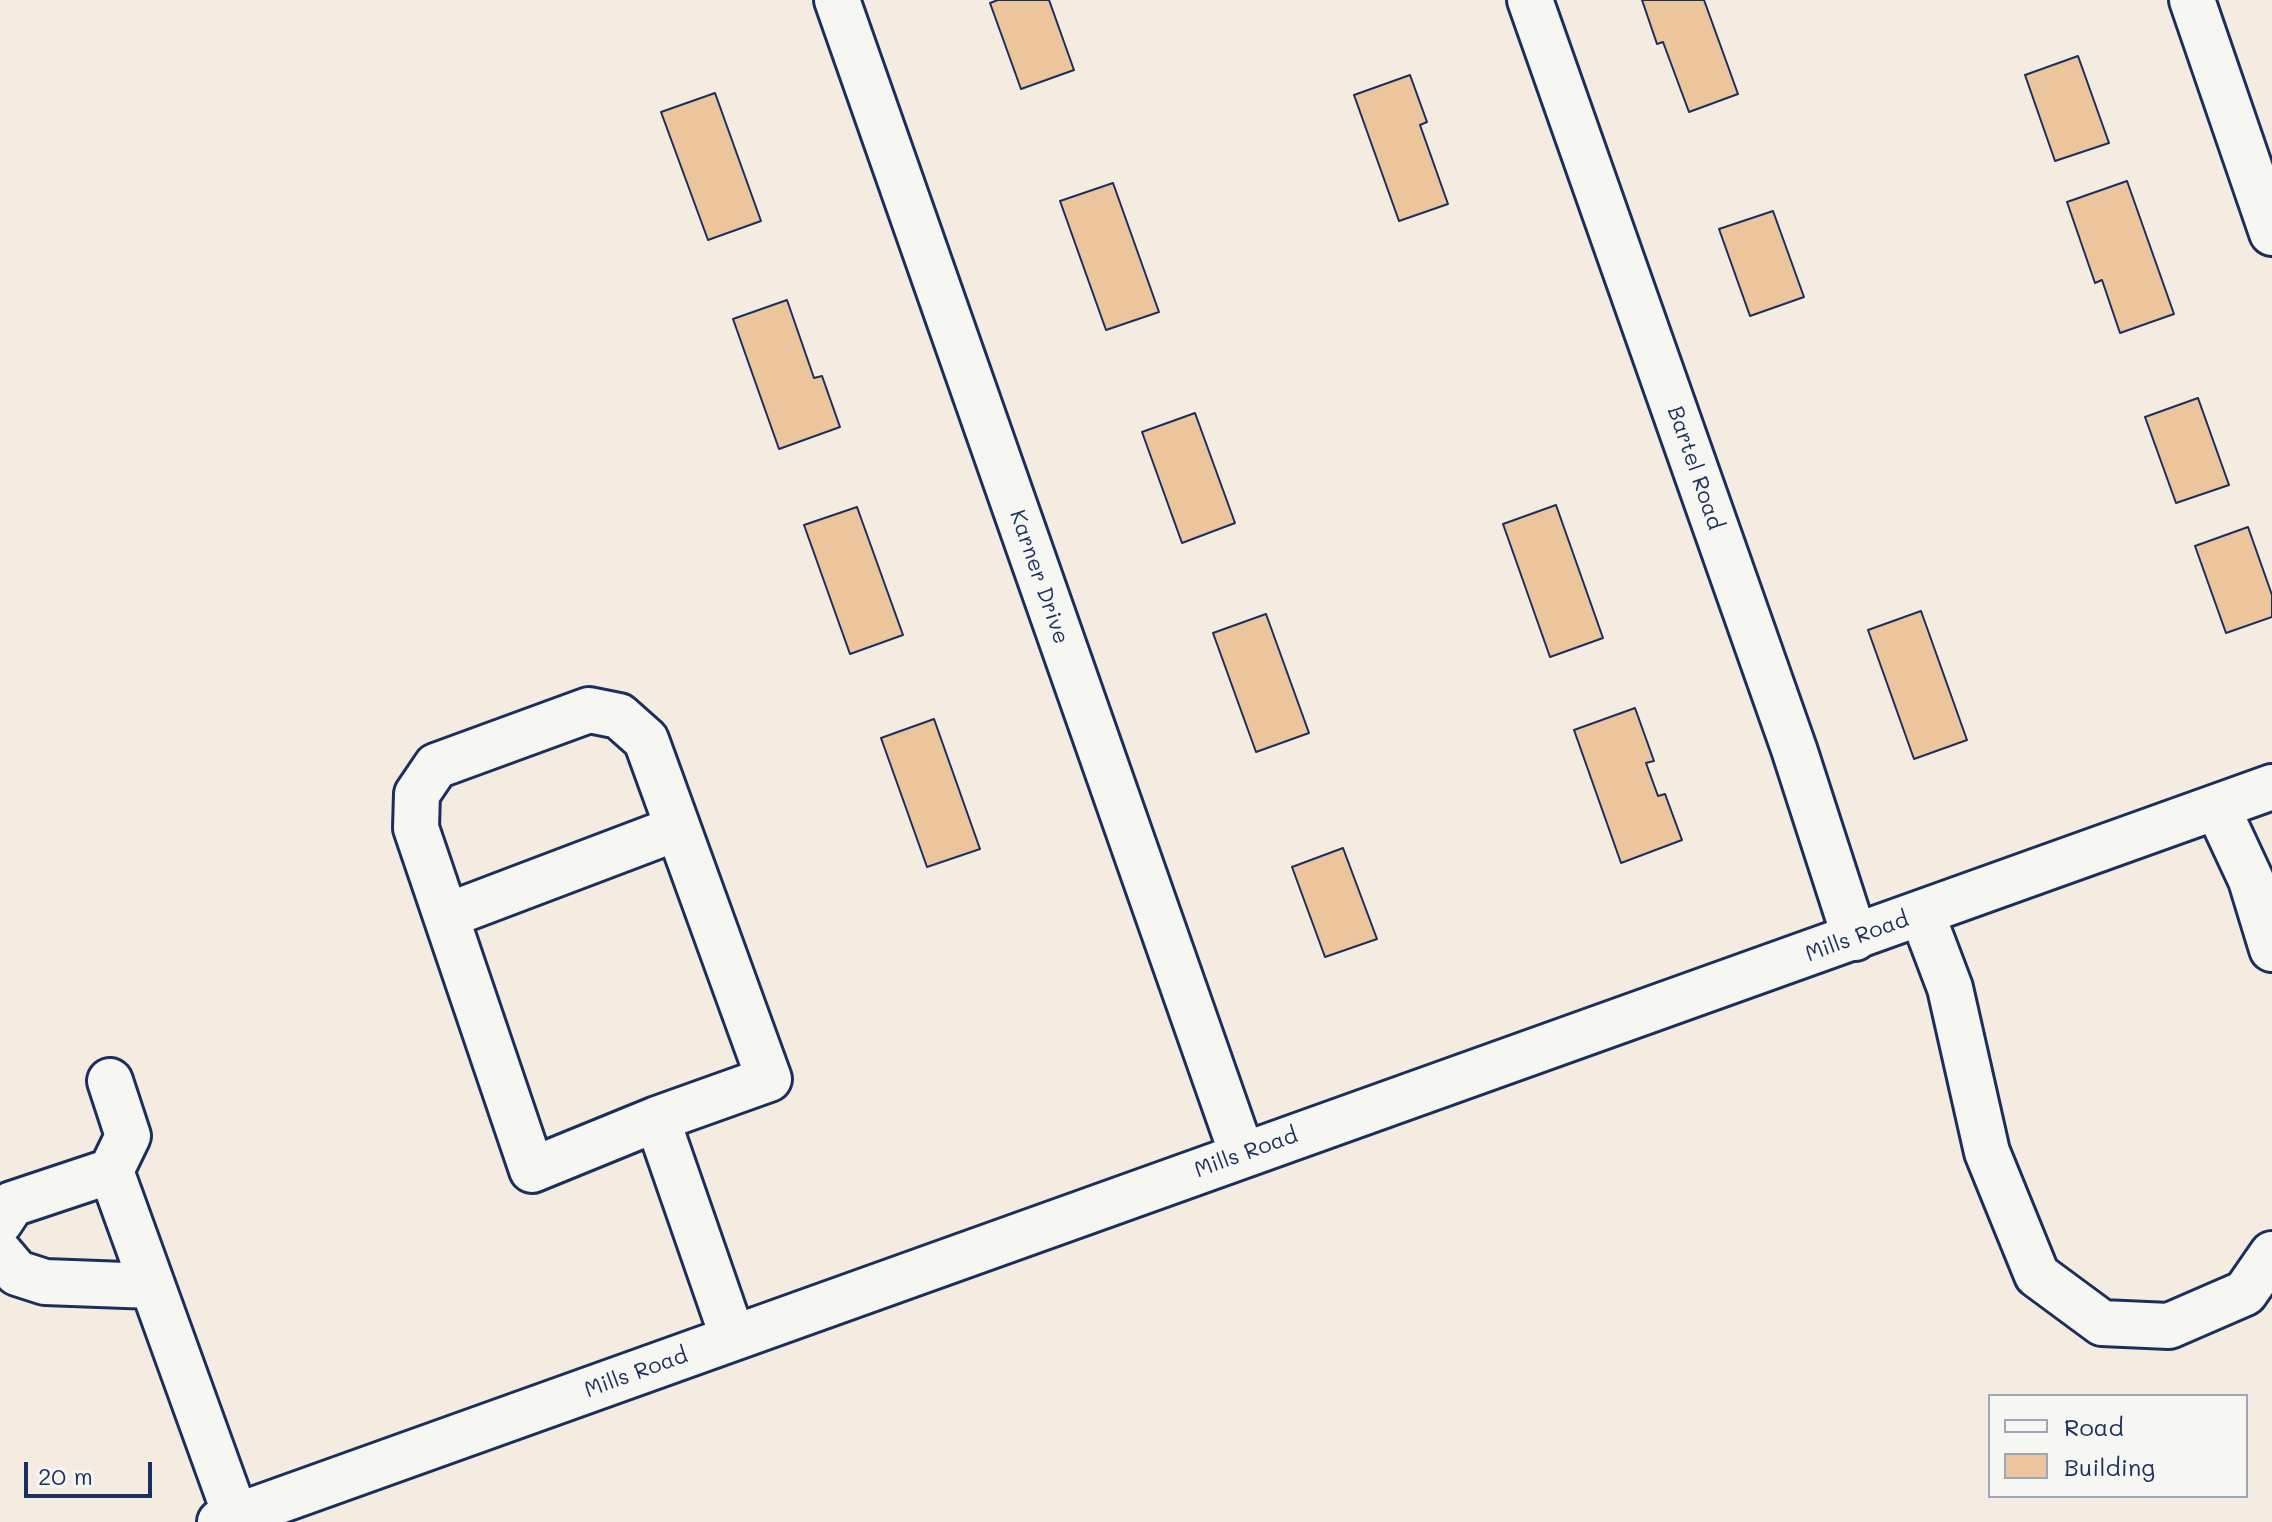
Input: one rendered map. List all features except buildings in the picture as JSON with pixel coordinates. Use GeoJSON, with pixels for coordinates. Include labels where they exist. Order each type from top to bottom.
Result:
{"type":"FeatureCollection","features":[{"type":"Feature","properties":{"kind":"street","name":"Karner Drive"},"geometry":{"type":"LineString","coordinates":[[837,0],[1242,1154]]}},
{"type":"Feature","properties":{"kind":"street","name":"Bartel Road"},"geometry":{"type":"LineString","coordinates":[[1530,0],[1788,734],[1855,938]]}},
{"type":"Feature","properties":{"kind":"street"},"geometry":{"type":"LineString","coordinates":[[2192,0],[2272,233]]}},
{"type":"Feature","properties":{"kind":"street"},"geometry":{"type":"LineString","coordinates":[[589,710],[619,716],[646,740],[678,828],[769,1079],[657,1119],[532,1170],[416,828],[417,794],[436,766],[589,710]]}},
{"type":"Feature","properties":{"kind":"street","name":"Mills Road"},"geometry":{"type":"LineString","coordinates":[[228,1519],[2272,787]]}},
{"type":"Feature","properties":{"kind":"street"},"geometry":{"type":"LineString","coordinates":[[2217,807],[2251,880],[2272,949]]}},
{"type":"Feature","properties":{"kind":"street"},"geometry":{"type":"LineString","coordinates":[[446,916],[678,828]]}},
{"type":"Feature","properties":{"kind":"street"},"geometry":{"type":"LineString","coordinates":[[1922,914],[1950,988],[1987,1152],[2037,1275],[2102,1323],[2169,1326],[2245,1293],[2272,1254]]}},
{"type":"Feature","properties":{"kind":"street"},"geometry":{"type":"LineString","coordinates":[[110,1081],[128,1136],[111,1171],[228,1519]]}},
{"type":"Feature","properties":{"kind":"street"},"geometry":{"type":"LineString","coordinates":[[657,1119],[733,1338]]}},
{"type":"Feature","properties":{"kind":"street"},"geometry":{"type":"LineString","coordinates":[[0,1222],[12,1204],[111,1171]]}},
{"type":"Feature","properties":{"kind":"street"},"geometry":{"type":"LineString","coordinates":[[0,1253],[17,1273],[45,1282],[152,1286]]}}]}
